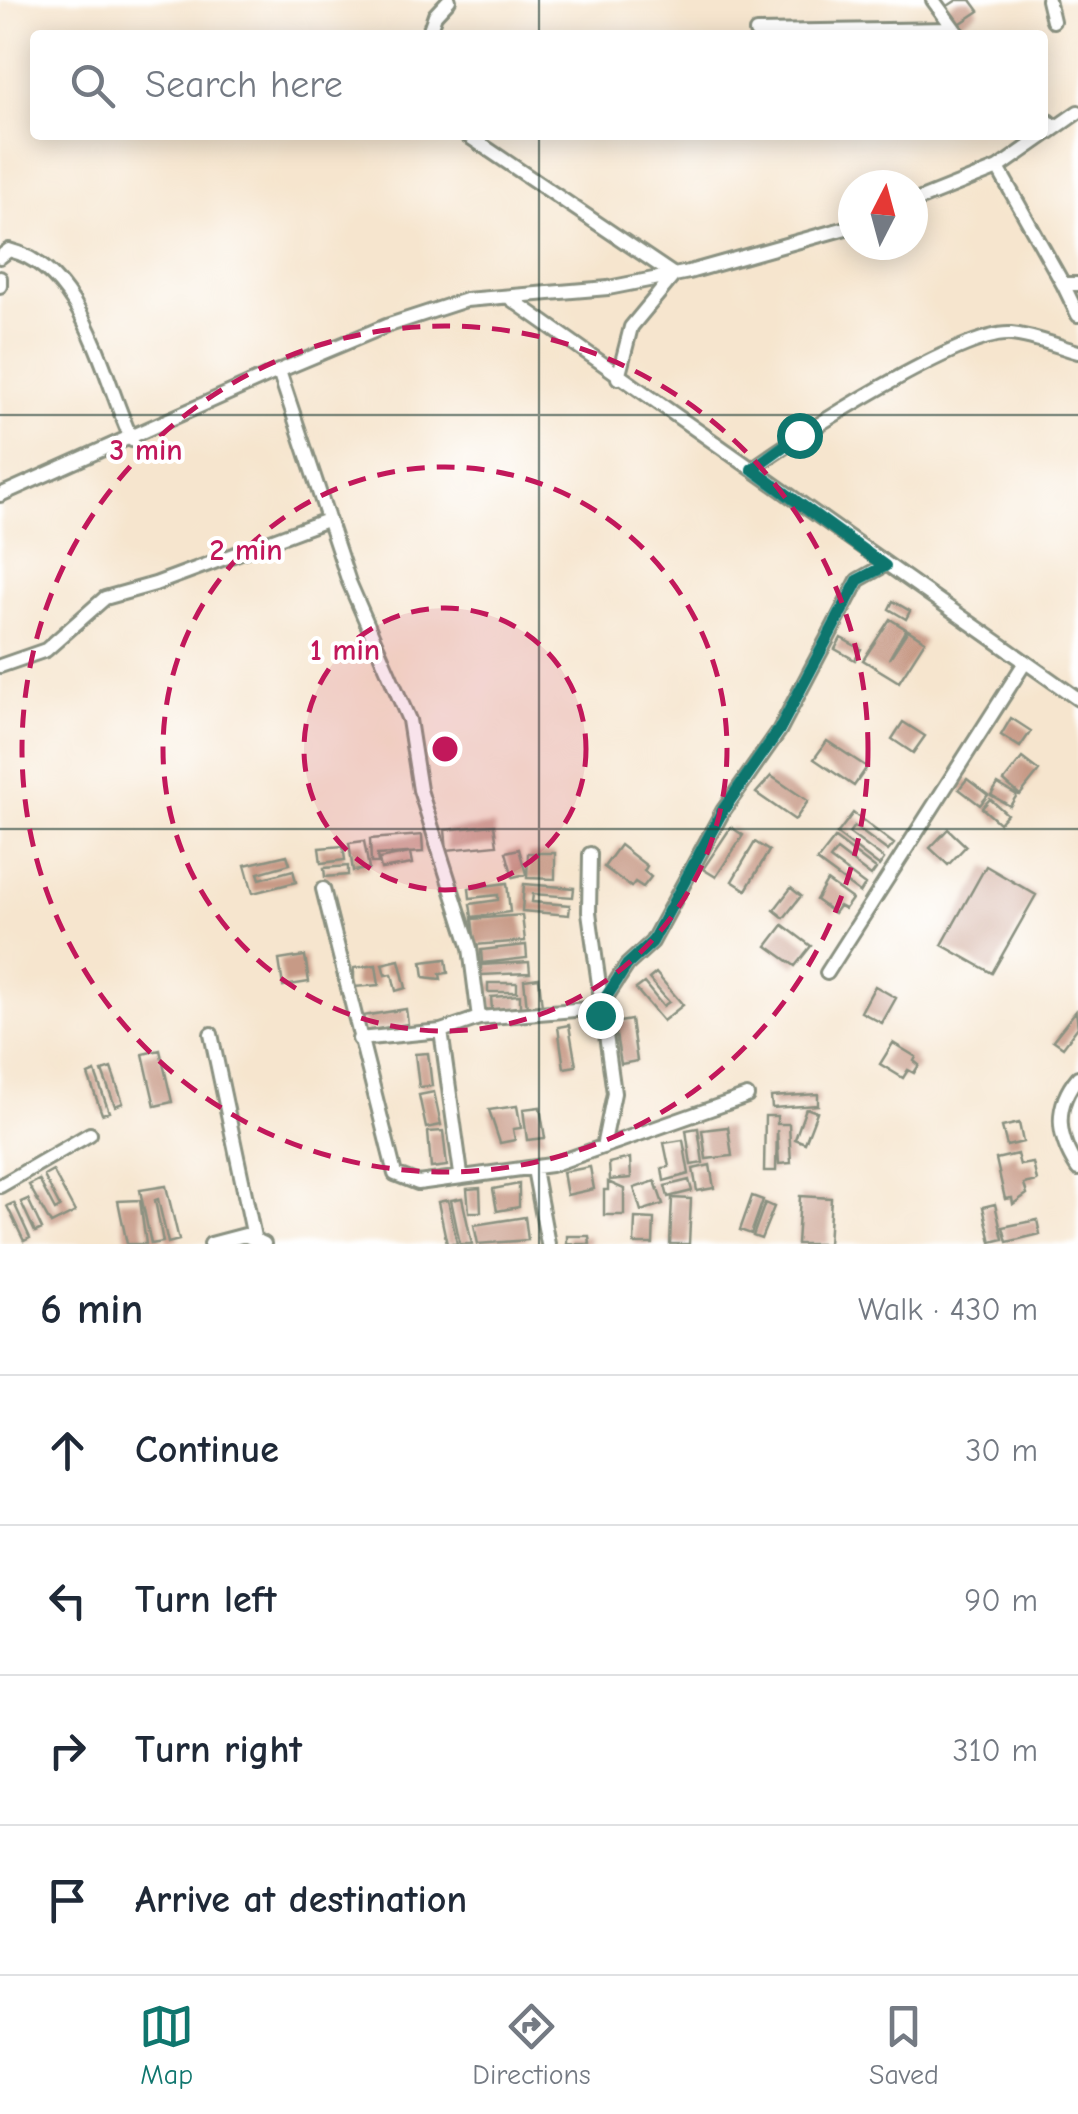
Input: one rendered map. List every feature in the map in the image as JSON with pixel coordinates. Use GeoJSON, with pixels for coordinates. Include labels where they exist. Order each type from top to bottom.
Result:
{"type":"FeatureCollection","features":[{"type":"Feature","properties":{"kind":"street"},"geometry":{"type":"LineString","coordinates":[[430,30],[435,15],[449,0]]}},
{"type":"Feature","properties":{"kind":"street"},"geometry":{"type":"LineString","coordinates":[[932,0],[954,30]]}},
{"type":"Feature","properties":{"kind":"street"},"geometry":{"type":"LineString","coordinates":[[1048,0],[1053,21]]}},
{"type":"Feature","properties":{"kind":"street"},"geometry":{"type":"LineString","coordinates":[[1048,133],[1078,112]]}},
{"type":"Feature","properties":{"kind":"street"},"geometry":{"type":"LineString","coordinates":[[1048,121],[1056,127]]}},
{"type":"Feature","properties":{"kind":"street"},"geometry":{"type":"LineString","coordinates":[[474,140],[674,275]]}},
{"type":"Feature","properties":{"kind":"street"},"geometry":{"type":"LineString","coordinates":[[928,196],[998,168],[1038,140]]}},
{"type":"Feature","properties":{"kind":"street"},"geometry":{"type":"LineString","coordinates":[[998,168],[1078,315]]}},
{"type":"Feature","properties":{"kind":"street"},"geometry":{"type":"LineString","coordinates":[[2,490],[132,440],[386,326],[466,300],[608,288],[674,275],[838,230]]}},
{"type":"Feature","properties":{"kind":"street"},"geometry":{"type":"LineString","coordinates":[[0,257],[9,250],[31,259],[80,308],[132,440]]}},
{"type":"Feature","properties":{"kind":"street"},"geometry":{"type":"LineString","coordinates":[[618,378],[631,327],[674,275]]}},
{"type":"Feature","properties":{"kind":"street"},"geometry":{"type":"LineString","coordinates":[[0,278],[0,286]]}},
{"type":"Feature","properties":{"kind":"street"},"geometry":{"type":"LineString","coordinates":[[1063,284],[1078,284]]}},
{"type":"Feature","properties":{"kind":"street"},"geometry":{"type":"LineString","coordinates":[[511,299],[1078,699]]}},
{"type":"Feature","properties":{"kind":"street"},"geometry":{"type":"LineString","coordinates":[[752,469],[848,405],[982,338],[1010,334],[1078,352]]}},
{"type":"Feature","properties":{"kind":"street"},"geometry":{"type":"LineString","coordinates":[[279,371],[327,520],[370,633],[409,720],[420,790],[470,948],[479,1018]]}},
{"type":"Feature","properties":{"kind":"street"},"geometry":{"type":"LineString","coordinates":[[0,666],[46,650],[105,598],[155,584],[327,520]]}},
{"type":"Feature","properties":{"kind":"street"},"geometry":{"type":"LineString","coordinates":[[599,1008],[627,965],[652,942],[723,810],[779,730],[858,580],[885,566]]}},
{"type":"Feature","properties":{"kind":"street"},"geometry":{"type":"LineString","coordinates":[[827,973],[1024,664]]}},
{"type":"Feature","properties":{"kind":"street"},"geometry":{"type":"LineString","coordinates":[[590,854],[589,912],[599,960],[599,1008],[614,1093],[603,1147]]}},
{"type":"Feature","properties":{"kind":"street"},"geometry":{"type":"LineString","coordinates":[[322,889],[395,1174],[418,1183],[461,1174],[534,1169],[747,1096]]}},
{"type":"Feature","properties":{"kind":"street"},"geometry":{"type":"LineString","coordinates":[[359,1039],[441,1031],[479,1018],[599,1008]]}},
{"type":"Feature","properties":{"kind":"street"},"geometry":{"type":"LineString","coordinates":[[441,1031],[461,1174]]}},
{"type":"Feature","properties":{"kind":"street"},"geometry":{"type":"LineString","coordinates":[[211,1034],[259,1240],[211,1244]]}},
{"type":"Feature","properties":{"kind":"street"},"geometry":{"type":"LineString","coordinates":[[1078,1078],[1058,1109],[1062,1134],[1078,1169]]}},
{"type":"Feature","properties":{"kind":"street"},"geometry":{"type":"LineString","coordinates":[[0,1186],[90,1134]]}},
{"type":"Feature","properties":{"kind":"street"},"geometry":{"type":"LineString","coordinates":[[534,1169],[548,1244]]}},
{"type":"Feature","properties":{"kind":"building"},"geometry":{"type":"Polygon","coordinates":[[[957,0],[971,0],[979,11],[955,27],[943,9],[957,0]]]}},
{"type":"Feature","properties":{"kind":"building"},"geometry":{"type":"Polygon","coordinates":[[[893,601],[910,611],[906,619],[889,609],[893,601]]]}},
{"type":"Feature","properties":{"kind":"building"},"geometry":{"type":"Polygon","coordinates":[[[890,619],[906,629],[889,659],[908,630],[925,641],[899,682],[863,660],[890,619]]]}},
{"type":"Feature","properties":{"kind":"building"},"geometry":{"type":"Polygon","coordinates":[[[841,638],[861,649],[855,660],[835,649],[841,638]]]}},
{"type":"Feature","properties":{"kind":"building"},"geometry":{"type":"Polygon","coordinates":[[[1011,718],[1031,731],[1020,747],[1001,735],[1011,718]]]}},
{"type":"Feature","properties":{"kind":"building"},"geometry":{"type":"Polygon","coordinates":[[[903,722],[925,736],[913,753],[892,739],[903,722]]]}},
{"type":"Feature","properties":{"kind":"building"},"geometry":{"type":"Polygon","coordinates":[[[827,741],[867,767],[854,786],[814,759],[827,741]]]}},
{"type":"Feature","properties":{"kind":"building"},"geometry":{"type":"Polygon","coordinates":[[[1022,758],[1039,771],[1020,795],[1004,781],[1022,758]]]}},
{"type":"Feature","properties":{"kind":"building"},"geometry":{"type":"Polygon","coordinates":[[[771,776],[808,801],[795,820],[756,793],[771,776]]]}},
{"type":"Feature","properties":{"kind":"building"},"geometry":{"type":"Polygon","coordinates":[[[967,779],[988,795],[980,805],[959,789],[967,779]]]}},
{"type":"Feature","properties":{"kind":"building"},"geometry":{"type":"Polygon","coordinates":[[[998,784],[1017,795],[1010,806],[991,795],[998,784]]]}},
{"type":"Feature","properties":{"kind":"building"},"geometry":{"type":"Polygon","coordinates":[[[990,799],[1007,814],[999,823],[982,808],[990,799]]]}},
{"type":"Feature","properties":{"kind":"building"},"geometry":{"type":"Polygon","coordinates":[[[853,813],[894,844],[888,851],[854,826],[849,833],[884,859],[879,866],[837,834],[853,813]]]}},
{"type":"Feature","properties":{"kind":"building"},"geometry":{"type":"Polygon","coordinates":[[[494,825],[497,845],[447,850],[445,830],[494,825]]]}},
{"type":"Feature","properties":{"kind":"building"},"geometry":{"type":"Polygon","coordinates":[[[731,827],[743,835],[716,877],[703,869],[731,827]]]}},
{"type":"Feature","properties":{"kind":"building"},"geometry":{"type":"Polygon","coordinates":[[[948,829],[966,846],[948,865],[930,848],[948,829]]]}},
{"type":"Feature","properties":{"kind":"building"},"geometry":{"type":"Polygon","coordinates":[[[422,835],[423,852],[377,855],[378,863],[371,863],[370,839],[422,835]]]}},
{"type":"Feature","properties":{"kind":"building"},"geometry":{"type":"Polygon","coordinates":[[[835,838],[876,869],[871,876],[837,850],[830,859],[865,885],[860,893],[817,861],[835,838]]]}},
{"type":"Feature","properties":{"kind":"building"},"geometry":{"type":"Polygon","coordinates":[[[364,841],[369,869],[353,871],[349,843],[364,841]]]}},
{"type":"Feature","properties":{"kind":"building"},"geometry":{"type":"Polygon","coordinates":[[[755,842],[769,851],[746,890],[732,881],[755,842]]]}},
{"type":"Feature","properties":{"kind":"building"},"geometry":{"type":"Polygon","coordinates":[[[620,845],[647,866],[644,871],[651,877],[643,887],[635,882],[631,887],[604,867],[620,845]]]}},
{"type":"Feature","properties":{"kind":"building"},"geometry":{"type":"Polygon","coordinates":[[[343,846],[345,860],[321,863],[319,848],[343,846]]]}},
{"type":"Feature","properties":{"kind":"building"},"geometry":{"type":"Polygon","coordinates":[[[519,849],[526,874],[513,877],[506,852],[519,849]]]}},
{"type":"Feature","properties":{"kind":"building"},"geometry":{"type":"Polygon","coordinates":[[[410,853],[412,864],[381,869],[379,859],[410,853]]]}},
{"type":"Feature","properties":{"kind":"building"},"geometry":{"type":"Polygon","coordinates":[[[528,853],[555,853],[555,879],[527,878],[528,853]]]}},
{"type":"Feature","properties":{"kind":"building"},"geometry":{"type":"Polygon","coordinates":[[[287,855],[290,864],[258,873],[260,879],[293,870],[296,882],[253,893],[245,865],[287,855]]]}},
{"type":"Feature","properties":{"kind":"building"},"geometry":{"type":"Polygon","coordinates":[[[348,866],[348,875],[325,877],[324,868],[348,866]]]}},
{"type":"Feature","properties":{"kind":"building"},"geometry":{"type":"Polygon","coordinates":[[[986,866],[1036,895],[992,973],[942,945],[986,866]]]}},
{"type":"Feature","properties":{"kind":"building"},"geometry":{"type":"Polygon","coordinates":[[[827,881],[852,899],[845,909],[839,906],[834,913],[816,900],[827,881]]]}},
{"type":"Feature","properties":{"kind":"building"},"geometry":{"type":"Polygon","coordinates":[[[507,883],[510,912],[472,917],[470,904],[498,900],[498,895],[470,898],[469,888],[507,883]]]}},
{"type":"Feature","properties":{"kind":"building"},"geometry":{"type":"Polygon","coordinates":[[[524,884],[574,888],[573,897],[533,894],[532,902],[570,905],[569,915],[522,911],[524,884]]]}},
{"type":"Feature","properties":{"kind":"building"},"geometry":{"type":"Polygon","coordinates":[[[791,888],[801,896],[784,918],[774,910],[791,888]]]}},
{"type":"Feature","properties":{"kind":"building"},"geometry":{"type":"Polygon","coordinates":[[[522,915],[525,941],[475,945],[472,919],[522,915]]]}},
{"type":"Feature","properties":{"kind":"building"},"geometry":{"type":"Polygon","coordinates":[[[783,925],[811,946],[795,966],[767,946],[783,925]]]}},
{"type":"Feature","properties":{"kind":"building"},"geometry":{"type":"Polygon","coordinates":[[[526,945],[527,958],[482,963],[481,950],[526,945]]]}},
{"type":"Feature","properties":{"kind":"building"},"geometry":{"type":"Polygon","coordinates":[[[305,956],[309,982],[283,986],[279,960],[305,956]]]}},
{"type":"Feature","properties":{"kind":"building"},"geometry":{"type":"Polygon","coordinates":[[[446,959],[448,973],[440,974],[441,979],[424,977],[422,962],[446,959]]]}},
{"type":"Feature","properties":{"kind":"building"},"geometry":{"type":"Polygon","coordinates":[[[399,960],[406,988],[396,991],[392,974],[385,975],[382,964],[399,960]]]}},
{"type":"Feature","properties":{"kind":"building"},"geometry":{"type":"Polygon","coordinates":[[[529,962],[530,973],[481,975],[481,965],[529,962]]]}},
{"type":"Feature","properties":{"kind":"building"},"geometry":{"type":"Polygon","coordinates":[[[376,965],[379,985],[354,987],[354,968],[376,965]]]}},
{"type":"Feature","properties":{"kind":"building"},"geometry":{"type":"Polygon","coordinates":[[[656,973],[683,1005],[663,1021],[636,989],[644,983],[663,1006],[669,1002],[649,979],[656,973]]]}},
{"type":"Feature","properties":{"kind":"building"},"geometry":{"type":"Polygon","coordinates":[[[539,978],[542,1007],[527,1008],[524,980],[539,978]]]}},
{"type":"Feature","properties":{"kind":"building"},"geometry":{"type":"Polygon","coordinates":[[[488,983],[517,983],[517,992],[488,992],[488,983]]]}},
{"type":"Feature","properties":{"kind":"building"},"geometry":{"type":"Polygon","coordinates":[[[875,986],[896,998],[882,1023],[861,1012],[875,986]]]}},
{"type":"Feature","properties":{"kind":"building"},"geometry":{"type":"Polygon","coordinates":[[[520,995],[520,1008],[492,1010],[491,997],[520,995]]]}},
{"type":"Feature","properties":{"kind":"building"},"geometry":{"type":"Polygon","coordinates":[[[406,1009],[408,1024],[365,1031],[363,1016],[406,1009]]]}},
{"type":"Feature","properties":{"kind":"building"},"geometry":{"type":"Polygon","coordinates":[[[1076,1011],[1078,1027],[1063,1047],[1053,1040],[1076,1011]]]}},
{"type":"Feature","properties":{"kind":"building"},"geometry":{"type":"Polygon","coordinates":[[[631,1020],[637,1061],[621,1064],[614,1023],[631,1020]]]}},
{"type":"Feature","properties":{"kind":"building"},"geometry":{"type":"Polygon","coordinates":[[[569,1025],[576,1066],[564,1068],[558,1027],[569,1025]]]}},
{"type":"Feature","properties":{"kind":"building"},"geometry":{"type":"Polygon","coordinates":[[[893,1043],[916,1057],[914,1061],[919,1065],[914,1073],[908,1070],[903,1078],[880,1064],[893,1043]]]}},
{"type":"Feature","properties":{"kind":"building"},"geometry":{"type":"Polygon","coordinates":[[[160,1050],[172,1102],[155,1106],[143,1054],[160,1050]]]}},
{"type":"Feature","properties":{"kind":"building"},"geometry":{"type":"Polygon","coordinates":[[[428,1053],[432,1086],[419,1087],[415,1054],[428,1053]]]}},
{"type":"Feature","properties":{"kind":"building"},"geometry":{"type":"Polygon","coordinates":[[[111,1068],[123,1103],[115,1106],[102,1071],[111,1068]]]}},
{"type":"Feature","properties":{"kind":"building"},"geometry":{"type":"Polygon","coordinates":[[[95,1072],[109,1112],[102,1114],[88,1075],[95,1072]]]}},
{"type":"Feature","properties":{"kind":"building"},"geometry":{"type":"Polygon","coordinates":[[[434,1092],[441,1125],[426,1128],[419,1095],[434,1092]]]}},
{"type":"Feature","properties":{"kind":"building"},"geometry":{"type":"Polygon","coordinates":[[[818,1094],[818,1105],[772,1108],[771,1097],[818,1094]]]}},
{"type":"Feature","properties":{"kind":"building"},"geometry":{"type":"Polygon","coordinates":[[[517,1106],[521,1128],[513,1129],[515,1140],[500,1143],[489,1110],[517,1106]]]}},
{"type":"Feature","properties":{"kind":"building"},"geometry":{"type":"Polygon","coordinates":[[[540,1107],[545,1138],[527,1140],[523,1109],[540,1107]]]}},
{"type":"Feature","properties":{"kind":"building"},"geometry":{"type":"Polygon","coordinates":[[[806,1108],[817,1112],[805,1143],[795,1139],[806,1108]]]}},
{"type":"Feature","properties":{"kind":"building"},"geometry":{"type":"Polygon","coordinates":[[[765,1116],[777,1116],[777,1124],[789,1124],[791,1163],[779,1164],[777,1130],[776,1171],[764,1171],[765,1116]]]}},
{"type":"Feature","properties":{"kind":"building"},"geometry":{"type":"Polygon","coordinates":[[[1019,1123],[1023,1142],[1007,1146],[1002,1127],[1019,1123]]]}},
{"type":"Feature","properties":{"kind":"building"},"geometry":{"type":"Polygon","coordinates":[[[728,1127],[732,1156],[706,1159],[702,1130],[728,1127]]]}},
{"type":"Feature","properties":{"kind":"building"},"geometry":{"type":"Polygon","coordinates":[[[698,1128],[703,1163],[691,1165],[686,1130],[698,1128]]]}},
{"type":"Feature","properties":{"kind":"building"},"geometry":{"type":"Polygon","coordinates":[[[443,1131],[447,1166],[431,1168],[428,1132],[443,1131]]]}},
{"type":"Feature","properties":{"kind":"building"},"geometry":{"type":"Polygon","coordinates":[[[683,1140],[689,1174],[664,1181],[662,1168],[669,1167],[664,1143],[683,1140]]]}},
{"type":"Feature","properties":{"kind":"building"},"geometry":{"type":"Polygon","coordinates":[[[1017,1154],[1020,1165],[1033,1163],[1037,1181],[1024,1184],[1027,1194],[1013,1204],[1012,1198],[1005,1199],[996,1159],[1017,1154]]]}},
{"type":"Feature","properties":{"kind":"building"},"geometry":{"type":"Polygon","coordinates":[[[630,1158],[631,1178],[610,1180],[609,1163],[630,1158]]]}},
{"type":"Feature","properties":{"kind":"building"},"geometry":{"type":"Polygon","coordinates":[[[710,1165],[714,1188],[697,1191],[693,1169],[710,1165]]]}},
{"type":"Feature","properties":{"kind":"building"},"geometry":{"type":"Polygon","coordinates":[[[590,1167],[594,1189],[567,1195],[563,1172],[590,1167]]]}},
{"type":"Feature","properties":{"kind":"building"},"geometry":{"type":"Polygon","coordinates":[[[53,1171],[75,1212],[51,1224],[29,1185],[39,1180],[55,1210],[60,1207],[44,1176],[53,1171]]]}},
{"type":"Feature","properties":{"kind":"building"},"geometry":{"type":"Polygon","coordinates":[[[689,1180],[692,1191],[668,1197],[665,1186],[689,1180]]]}},
{"type":"Feature","properties":{"kind":"building"},"geometry":{"type":"Polygon","coordinates":[[[655,1181],[663,1204],[641,1211],[634,1188],[655,1181]]]}},
{"type":"Feature","properties":{"kind":"building"},"geometry":{"type":"Polygon","coordinates":[[[608,1182],[624,1189],[624,1215],[604,1215],[604,1190],[608,1190],[608,1182]]]}},
{"type":"Feature","properties":{"kind":"building"},"geometry":{"type":"Polygon","coordinates":[[[519,1184],[519,1207],[497,1211],[493,1189],[519,1184]]]}},
{"type":"Feature","properties":{"kind":"building"},"geometry":{"type":"Polygon","coordinates":[[[166,1186],[179,1240],[168,1243],[158,1199],[155,1200],[163,1242],[151,1244],[140,1190],[166,1186]]]}},
{"type":"Feature","properties":{"kind":"building"},"geometry":{"type":"Polygon","coordinates":[[[480,1188],[481,1212],[469,1212],[467,1189],[480,1188]]]}},
{"type":"Feature","properties":{"kind":"building"},"geometry":{"type":"Polygon","coordinates":[[[752,1196],[763,1200],[751,1234],[740,1230],[752,1196]]]}},
{"type":"Feature","properties":{"kind":"building"},"geometry":{"type":"Polygon","coordinates":[[[800,1196],[831,1198],[828,1244],[797,1244],[800,1196]]]}},
{"type":"Feature","properties":{"kind":"building"},"geometry":{"type":"Polygon","coordinates":[[[462,1198],[472,1244],[460,1244],[451,1200],[462,1198]]]}},
{"type":"Feature","properties":{"kind":"building"},"geometry":{"type":"Polygon","coordinates":[[[672,1198],[691,1199],[689,1244],[670,1244],[672,1198]]]}},
{"type":"Feature","properties":{"kind":"building"},"geometry":{"type":"Polygon","coordinates":[[[28,1199],[42,1229],[35,1232],[21,1202],[28,1199]]]}},
{"type":"Feature","properties":{"kind":"building"},"geometry":{"type":"Polygon","coordinates":[[[140,1200],[146,1244],[127,1244],[118,1201],[140,1200]]]}},
{"type":"Feature","properties":{"kind":"building"},"geometry":{"type":"Polygon","coordinates":[[[448,1200],[457,1244],[447,1244],[438,1202],[448,1200]]]}},
{"type":"Feature","properties":{"kind":"building"},"geometry":{"type":"Polygon","coordinates":[[[14,1203],[30,1238],[24,1241],[7,1206],[14,1203]]]}},
{"type":"Feature","properties":{"kind":"building"},"geometry":{"type":"Polygon","coordinates":[[[765,1203],[774,1207],[761,1239],[753,1236],[765,1203]]]}},
{"type":"Feature","properties":{"kind":"building"},"geometry":{"type":"Polygon","coordinates":[[[995,1204],[1003,1239],[991,1242],[983,1207],[995,1204]]]}},
{"type":"Feature","properties":{"kind":"building"},"geometry":{"type":"Polygon","coordinates":[[[525,1217],[528,1240],[478,1244],[474,1225],[525,1217]]]}},
{"type":"Feature","properties":{"kind":"building"},"geometry":{"type":"Polygon","coordinates":[[[635,1218],[654,1219],[653,1244],[634,1244],[635,1218]]]}},
{"type":"Feature","properties":{"kind":"building"},"geometry":{"type":"Polygon","coordinates":[[[1037,1220],[1040,1234],[1007,1242],[1003,1227],[1037,1220]]]}},
{"type":"Feature","properties":{"kind":"building"},"geometry":{"type":"Polygon","coordinates":[[[567,1236],[589,1236],[590,1244],[567,1244],[567,1236]]]}},
{"type":"Feature","properties":{"kind":"route"},"geometry":{"type":"LineString","coordinates":[[600,1015],[599,1008],[627,965],[652,942],[723,810],[779,730],[858,580],[885,566],[752,469],[799,435]]}}]}
